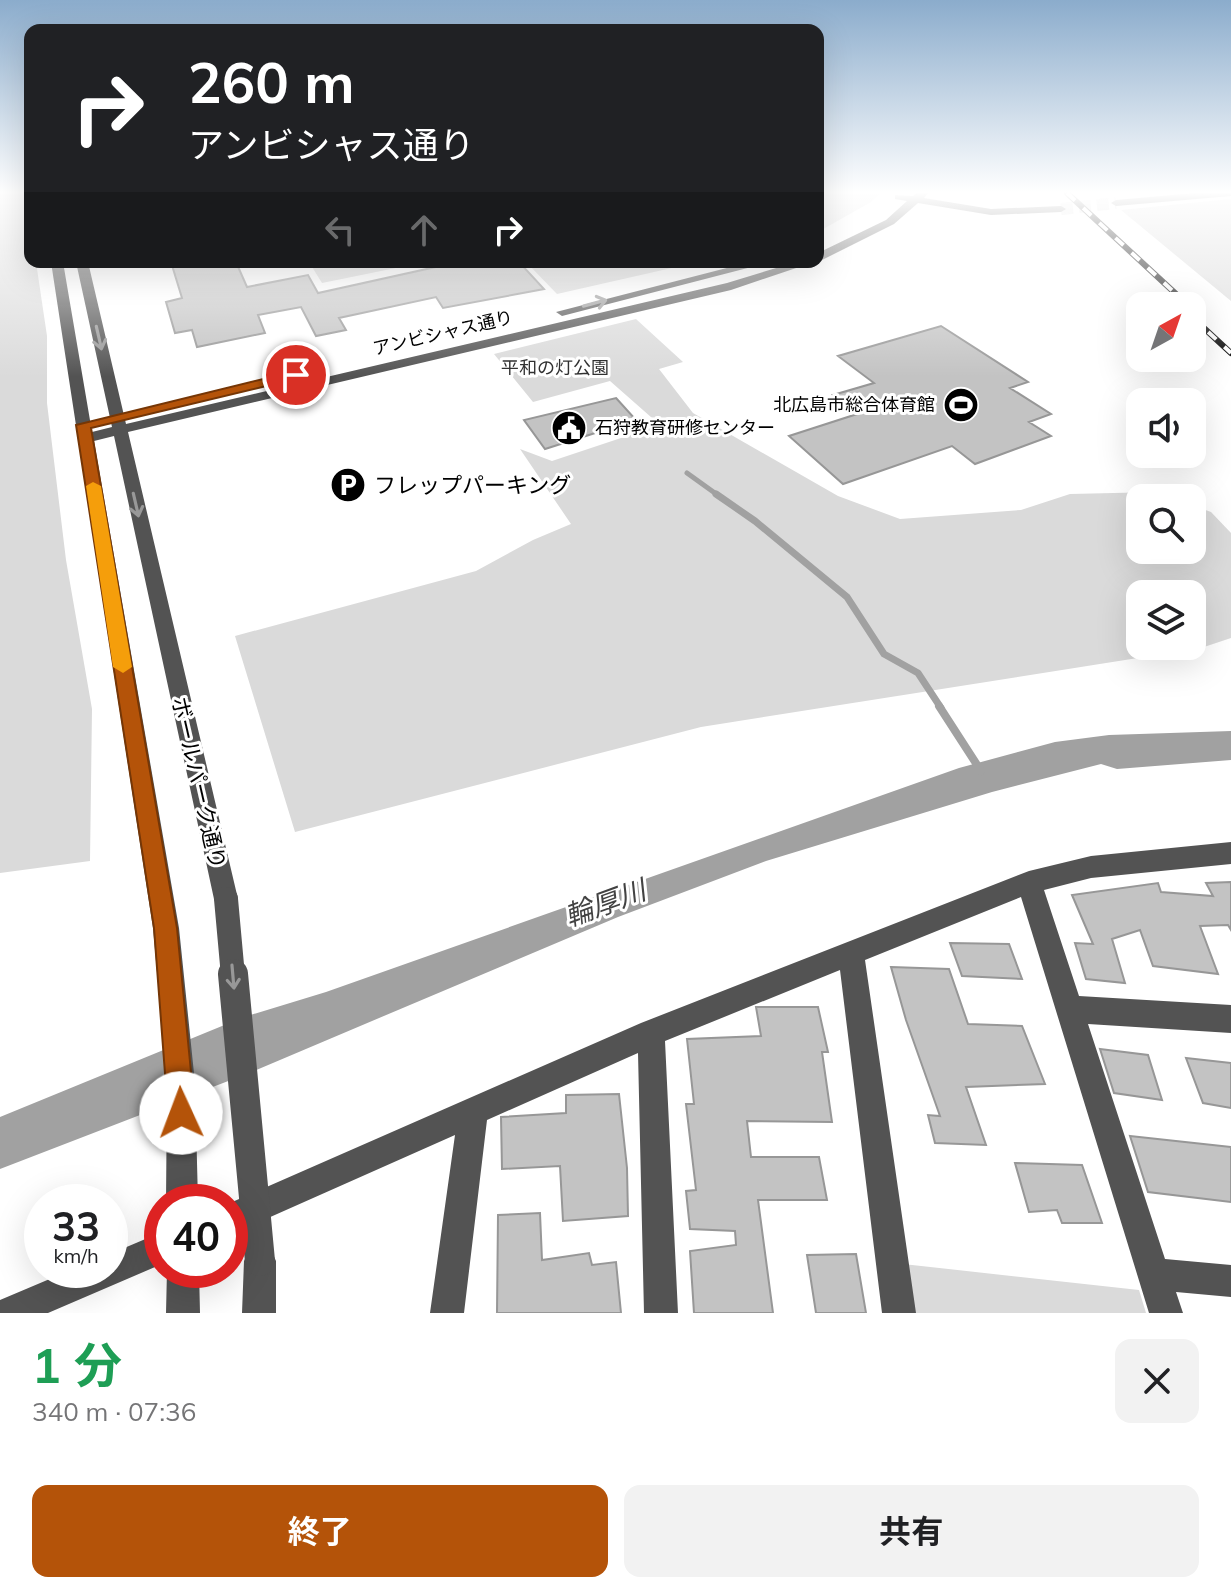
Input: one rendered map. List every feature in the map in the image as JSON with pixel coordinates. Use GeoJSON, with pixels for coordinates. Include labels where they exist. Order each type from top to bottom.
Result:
{"type":"FeatureCollection","features":[{"type":"Feature","properties":{"kind":"street"},"geometry":{"type":"LineString","coordinates":[[58,268],[166,928],[181,1083],[182,1184]]}},
{"type":"Feature","properties":{"kind":"street","name":"ボールパーク通り"},"geometry":{"type":"LineString","coordinates":[[83,268],[226,899],[260,1261],[259,1313]]}},
{"type":"Feature","properties":{"kind":"street","name":"アンビシャス通り"},"geometry":{"type":"LineString","coordinates":[[84,431],[741,268]]}},
{"type":"Feature","properties":{"kind":"street","name":"アンビシャス通り"},"geometry":{"type":"LineString","coordinates":[[117,423],[717,289],[788,268]]}},
{"type":"Feature","properties":{"kind":"street"},"geometry":{"type":"LineString","coordinates":[[248,1211],[651,1033],[1029,882],[1091,867],[1231,853]]}},
{"type":"Feature","properties":{"kind":"street"},"geometry":{"type":"LineString","coordinates":[[1029,882],[1166,1313]]}},
{"type":"Feature","properties":{"kind":"street"},"geometry":{"type":"LineString","coordinates":[[851,954],[899,1313]]}},
{"type":"Feature","properties":{"kind":"street"},"geometry":{"type":"LineString","coordinates":[[1069,1009],[1231,1019]]}},
{"type":"Feature","properties":{"kind":"street"},"geometry":{"type":"LineString","coordinates":[[651,1033],[661,1313]]}},
{"type":"Feature","properties":{"kind":"street"},"geometry":{"type":"LineString","coordinates":[[447,1313],[473,1113]]}},
{"type":"Feature","properties":{"kind":"street"},"geometry":{"type":"LineString","coordinates":[[28,1309],[144,1256]]}},
{"type":"Feature","properties":{"kind":"street"},"geometry":{"type":"LineString","coordinates":[[1153,1274],[1231,1281]]}},
{"type":"Feature","properties":{"kind":"green space"},"geometry":{"type":"Polygon","coordinates":[[[0,254],[24,254],[24,268],[37,268],[47,336],[47,403],[66,560],[92,709],[90,861],[0,873],[0,254]]]}},
{"type":"Feature","properties":{"kind":"green space"},"geometry":{"type":"Polygon","coordinates":[[[1175,254],[1231,254],[1231,301],[1175,254]]]}},
{"type":"Feature","properties":{"kind":"green space"},"geometry":{"type":"Polygon","coordinates":[[[313,268],[396,268],[322,283],[313,268]]]}},
{"type":"Feature","properties":{"kind":"green space"},"geometry":{"type":"Polygon","coordinates":[[[532,268],[672,268],[557,294],[532,268]]]}},
{"type":"Feature","properties":{"kind":"green space","name":"平和の灯公園"},"geometry":{"type":"Polygon","coordinates":[[[636,319],[683,362],[659,369],[693,413],[838,496],[900,519],[1021,510],[1070,494],[1126,493],[1126,564],[1206,564],[1206,510],[1231,533],[1231,638],[1206,646],[1206,580],[1126,580],[1126,660],[701,727],[295,832],[235,636],[476,571],[533,540],[571,524],[520,449],[552,461],[660,425],[610,381],[533,402],[494,354],[636,319]]]}},
{"type":"Feature","properties":{"kind":"green space"},"geometry":{"type":"Polygon","coordinates":[[[903,1264],[1139,1290],[1146,1313],[911,1313],[903,1264]]]}},
{"type":"Feature","properties":{"kind":"water","name":"輪厚川"},"geometry":{"type":"Polygon","coordinates":[[[1231,731],[1231,760],[1117,769],[1101,764],[992,792],[766,861],[618,917],[249,1073],[0,1169],[0,1117],[244,1017],[326,992],[959,768],[1055,742],[1109,735],[1231,731]]]}},
{"type":"Feature","properties":{"kind":"building"},"geometry":{"type":"Polygon","coordinates":[[[173,268],[239,268],[247,287],[308,275],[318,293],[431,268],[525,268],[544,289],[443,308],[436,297],[339,318],[346,330],[316,336],[301,307],[258,315],[265,333],[197,347],[192,330],[175,333],[166,302],[182,298],[173,268]]]}},
{"type":"Feature","properties":{"kind":"building","name":"北広島市総合体育館"},"geometry":{"type":"Polygon","coordinates":[[[941,326],[1028,382],[1010,388],[1051,414],[1029,422],[1051,436],[975,464],[952,446],[843,484],[789,436],[857,414],[833,395],[874,383],[838,356],[941,326]]]}},
{"type":"Feature","properties":{"kind":"building","name":"石狩教育研修センター"},"geometry":{"type":"Polygon","coordinates":[[[616,398],[636,420],[545,449],[524,420],[616,398]]]}},
{"type":"Feature","properties":{"kind":"building"},"geometry":{"type":"Polygon","coordinates":[[[1231,882],[1231,930],[1228,925],[1200,926],[1218,974],[1153,966],[1140,930],[1112,939],[1125,983],[1086,979],[1075,943],[1093,944],[1072,895],[1158,883],[1161,892],[1213,896],[1206,883],[1231,882]]]}},
{"type":"Feature","properties":{"kind":"building"},"geometry":{"type":"Polygon","coordinates":[[[950,943],[1009,944],[1022,979],[962,976],[950,943]]]}},
{"type":"Feature","properties":{"kind":"building"},"geometry":{"type":"Polygon","coordinates":[[[891,967],[949,969],[968,1024],[1022,1026],[1045,1084],[966,1087],[986,1145],[935,1143],[928,1115],[940,1116],[891,967]]]}},
{"type":"Feature","properties":{"kind":"building"},"geometry":{"type":"Polygon","coordinates":[[[756,1007],[818,1007],[828,1052],[822,1052],[832,1122],[747,1121],[751,1157],[819,1157],[827,1200],[758,1200],[773,1313],[694,1313],[690,1251],[736,1245],[735,1231],[690,1229],[686,1191],[696,1190],[686,1104],[694,1104],[687,1039],[761,1036],[756,1007]]]}},
{"type":"Feature","properties":{"kind":"building"},"geometry":{"type":"Polygon","coordinates":[[[1100,1049],[1148,1055],[1162,1100],[1114,1093],[1100,1049]]]}},
{"type":"Feature","properties":{"kind":"building"},"geometry":{"type":"Polygon","coordinates":[[[1186,1058],[1231,1063],[1231,1108],[1203,1103],[1186,1058]]]}},
{"type":"Feature","properties":{"kind":"building"},"geometry":{"type":"Polygon","coordinates":[[[619,1094],[627,1168],[628,1216],[563,1221],[560,1166],[502,1169],[501,1117],[566,1113],[566,1095],[619,1094]]]}},
{"type":"Feature","properties":{"kind":"building"},"geometry":{"type":"Polygon","coordinates":[[[1130,1136],[1231,1147],[1231,1202],[1148,1192],[1130,1136]]]}},
{"type":"Feature","properties":{"kind":"building"},"geometry":{"type":"Polygon","coordinates":[[[1015,1163],[1082,1165],[1102,1223],[1062,1223],[1057,1210],[1029,1212],[1015,1163]]]}},
{"type":"Feature","properties":{"kind":"building"},"geometry":{"type":"Polygon","coordinates":[[[540,1213],[542,1260],[589,1253],[592,1265],[616,1262],[621,1313],[497,1313],[498,1215],[540,1213]]]}},
{"type":"Feature","properties":{"kind":"building"},"geometry":{"type":"Polygon","coordinates":[[[856,1254],[866,1313],[816,1313],[807,1255],[856,1254]]]}},
{"type":"Feature","properties":{"kind":"waterway"},"geometry":{"type":"LineString","coordinates":[[687,473],[719,496]]}},
{"type":"Feature","properties":{"kind":"waterway"},"geometry":{"type":"LineString","coordinates":[[716,494],[755,521],[847,597],[884,654],[918,673],[941,708]]}},
{"type":"Feature","properties":{"kind":"waterway"},"geometry":{"type":"LineString","coordinates":[[939,706],[981,771]]}},
{"type":"Feature","properties":{"kind":"railway"},"geometry":{"type":"LineString","coordinates":[[1133,254],[1174,292]]}},
{"type":"Feature","properties":{"kind":"railway"},"geometry":{"type":"LineString","coordinates":[[1206,330],[1231,353]]}},
{"type":"Feature","properties":{"kind":"slow traffic"},"geometry":{"type":"LineString","coordinates":[[93,486],[123,667]]}},
{"type":"Feature","properties":{"kind":"place","name":"北広島市総合体育館"},"geometry":{"type":"Point","coordinates":[961,405]}},
{"type":"Feature","properties":{"kind":"place","name":"石狩教育研修センター"},"geometry":{"type":"Point","coordinates":[569,428]}},
{"type":"Feature","properties":{"kind":"place","name":"フレップパーキング"},"geometry":{"type":"Point","coordinates":[348,485]}},
{"type":"Feature","properties":{"kind":"route"},"geometry":{"type":"LineString","coordinates":[[181,1113],[181,1083],[166,928],[83,425],[296,375]]}}]}
